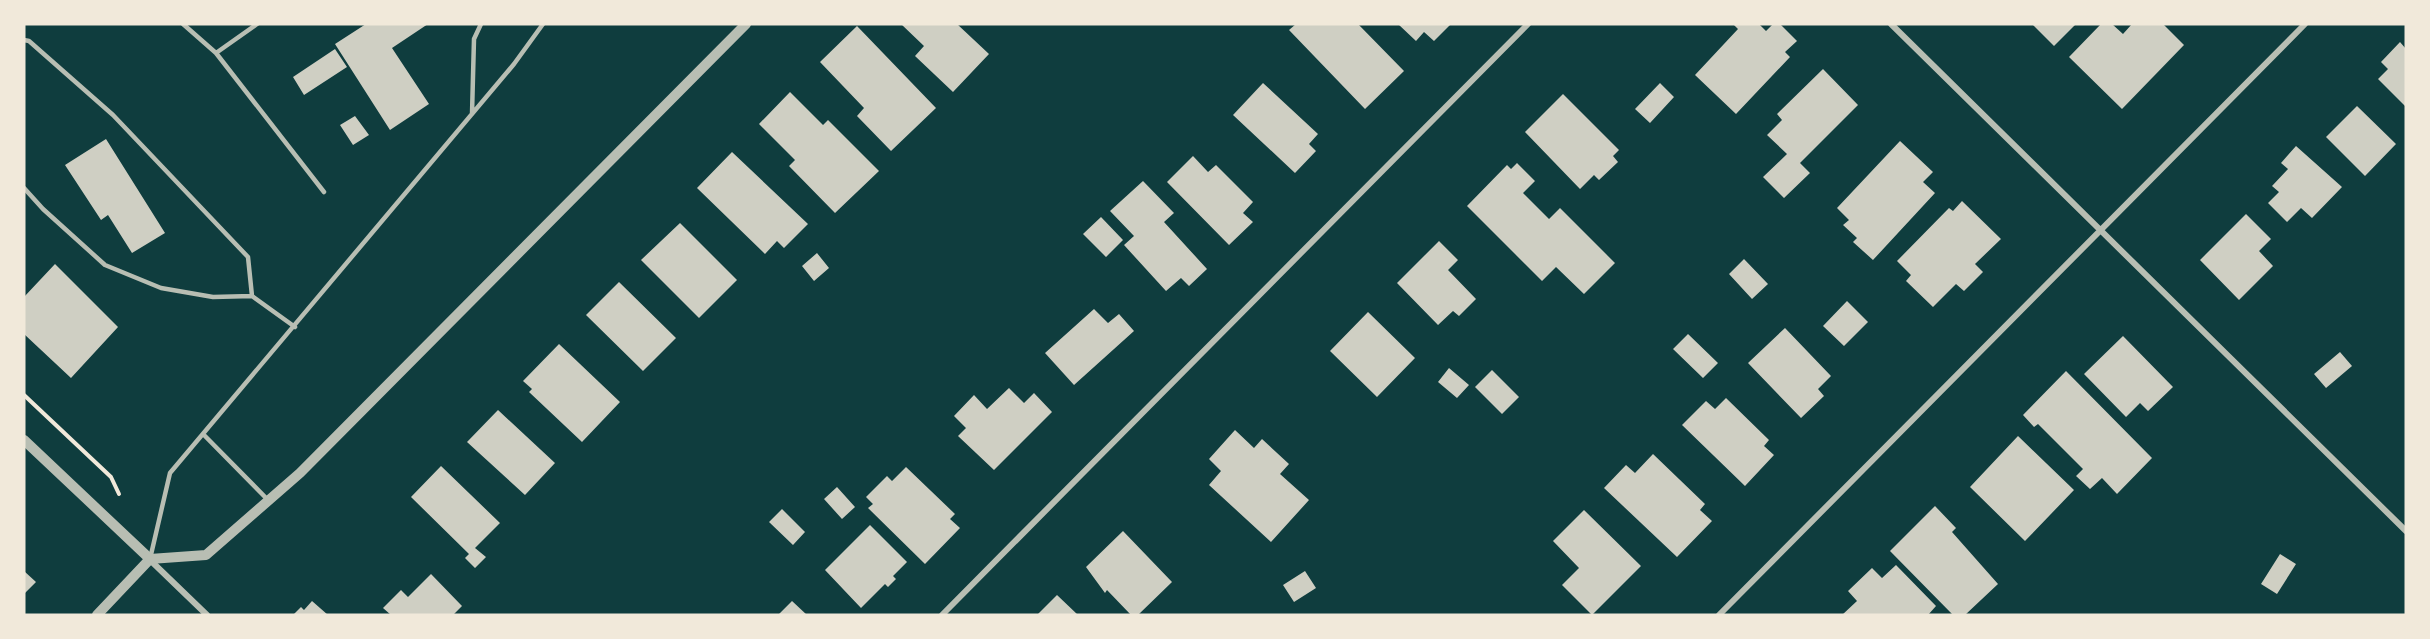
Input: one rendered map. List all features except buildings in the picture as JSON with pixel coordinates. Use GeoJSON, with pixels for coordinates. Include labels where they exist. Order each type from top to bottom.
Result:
{"type":"FeatureCollection","features":[{"type":"Feature","properties":{"kind":"street"},"geometry":{"type":"LineString","coordinates":[[97,615],[150,560],[206,555],[300,473],[746,24]]}},
{"type":"Feature","properties":{"kind":"street"},"geometry":{"type":"LineString","coordinates":[[942,615],[1528,24]]}},
{"type":"Feature","properties":{"kind":"street"},"geometry":{"type":"LineString","coordinates":[[1891,24],[2406,531]]}},
{"type":"Feature","properties":{"kind":"street"},"geometry":{"type":"LineString","coordinates":[[1719,615],[2305,24]]}},
{"type":"Feature","properties":{"kind":"street"},"geometry":{"type":"LineString","coordinates":[[24,440],[207,615]]}},
{"type":"Feature","properties":{"kind":"lane"},"geometry":{"type":"LineString","coordinates":[[183,24],[216,53],[324,192]]}},
{"type":"Feature","properties":{"kind":"lane"},"geometry":{"type":"LineString","coordinates":[[216,53],[257,24]]}},
{"type":"Feature","properties":{"kind":"lane"},"geometry":{"type":"LineString","coordinates":[[472,114],[474,39],[481,24]]}},
{"type":"Feature","properties":{"kind":"lane"},"geometry":{"type":"LineString","coordinates":[[150,560],[170,473],[514,64],[543,24]]}},
{"type":"Feature","properties":{"kind":"lane"},"geometry":{"type":"LineString","coordinates":[[24,40],[29,41],[113,116],[248,257],[252,296]]}},
{"type":"Feature","properties":{"kind":"lane"},"geometry":{"type":"LineString","coordinates":[[24,188],[43,209],[105,264],[160,288],[213,297],[252,296],[295,327]]}},
{"type":"Feature","properties":{"kind":"lane"},"geometry":{"type":"LineString","coordinates":[[203,434],[268,500]]}}]}
